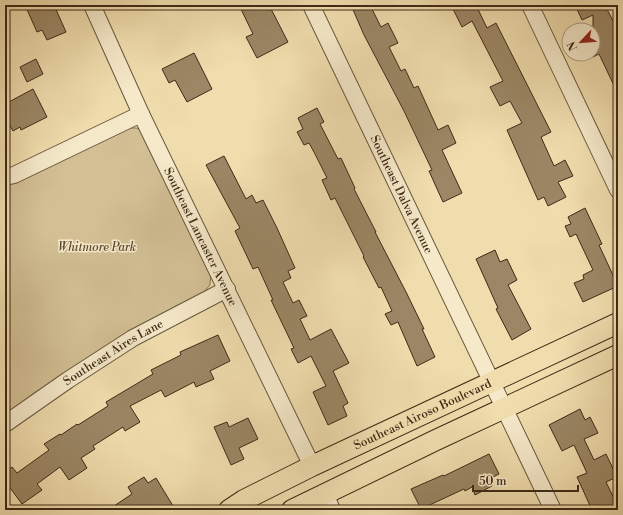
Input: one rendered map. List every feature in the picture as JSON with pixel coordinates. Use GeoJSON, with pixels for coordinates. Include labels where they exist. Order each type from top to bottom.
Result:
{"type":"FeatureCollection","features":[{"type":"Feature","properties":{"kind":"main road","name":"Southeast Airoso Boulevard"},"geometry":{"type":"LineString","coordinates":[[229,510],[244,500],[312,466],[618,324]]}},
{"type":"Feature","properties":{"kind":"main road"},"geometry":{"type":"LineString","coordinates":[[292,510],[329,502],[504,408],[618,355]]}},
{"type":"Feature","properties":{"kind":"street","name":"Southeast Lancaster Avenue"},"geometry":{"type":"LineString","coordinates":[[92,5],[142,114],[228,289],[312,466]]}},
{"type":"Feature","properties":{"kind":"street","name":"Southeast Dalva Avenue"},"geometry":{"type":"LineString","coordinates":[[311,5],[553,510]]}},
{"type":"Feature","properties":{"kind":"street"},"geometry":{"type":"LineString","coordinates":[[530,5],[618,190]]}},
{"type":"Feature","properties":{"kind":"street"},"geometry":{"type":"LineString","coordinates":[[5,177],[14,175],[142,114]]}},
{"type":"Feature","properties":{"kind":"street","name":"Southeast Aires Lane"},"geometry":{"type":"LineString","coordinates":[[5,424],[68,380],[133,338],[228,289]]}},
{"type":"Feature","properties":{"kind":"green space","name":"Whitmore Park"},"geometry":{"type":"Polygon","coordinates":[[[127,128],[137,128],[147,136],[211,270],[210,285],[203,293],[120,340],[34,393],[5,417],[5,183],[127,128]]]}},
{"type":"Feature","properties":{"kind":"building"},"geometry":{"type":"Polygon","coordinates":[[[25,5],[54,5],[66,32],[47,40],[42,30],[37,32],[25,5]]]}},
{"type":"Feature","properties":{"kind":"building"},"geometry":{"type":"Polygon","coordinates":[[[239,5],[269,5],[288,42],[257,58],[246,37],[253,34],[239,5]]]}},
{"type":"Feature","properties":{"kind":"building"},"geometry":{"type":"Polygon","coordinates":[[[351,5],[370,5],[381,27],[388,23],[398,43],[389,47],[401,71],[405,69],[414,88],[418,86],[438,130],[448,125],[456,143],[442,150],[462,193],[443,202],[429,171],[432,170],[404,111],[364,35],[351,5]]]}},
{"type":"Feature","properties":{"kind":"building"},"geometry":{"type":"Polygon","coordinates":[[[451,5],[476,5],[487,28],[496,23],[551,132],[541,137],[554,166],[565,160],[573,176],[558,182],[566,197],[548,206],[544,197],[538,200],[507,130],[522,123],[510,101],[500,106],[490,87],[503,81],[472,21],[462,27],[451,5]]]}},
{"type":"Feature","properties":{"kind":"building"},"geometry":{"type":"Polygon","coordinates":[[[575,5],[615,5],[607,9],[618,31],[618,94],[601,58],[601,22],[593,22],[593,15],[582,20],[575,5]]]}},
{"type":"Feature","properties":{"kind":"building"},"geometry":{"type":"Polygon","coordinates":[[[194,53],[212,89],[187,102],[175,80],[169,83],[162,69],[194,53]]]}},
{"type":"Feature","properties":{"kind":"building"},"geometry":{"type":"Polygon","coordinates":[[[36,59],[43,74],[27,82],[20,67],[36,59]]]}},
{"type":"Feature","properties":{"kind":"building"},"geometry":{"type":"Polygon","coordinates":[[[33,89],[47,117],[21,130],[20,127],[13,131],[5,117],[5,104],[33,89]]]}},
{"type":"Feature","properties":{"kind":"building"},"geometry":{"type":"Polygon","coordinates":[[[317,108],[324,122],[320,124],[338,159],[341,158],[355,188],[354,189],[424,329],[422,329],[435,357],[417,366],[398,322],[391,325],[385,314],[392,311],[381,287],[379,288],[363,257],[364,256],[335,198],[331,200],[322,180],[327,178],[314,152],[309,143],[304,145],[297,132],[303,129],[298,118],[317,108]]]}},
{"type":"Feature","properties":{"kind":"building"},"geometry":{"type":"Polygon","coordinates":[[[224,156],[246,199],[252,195],[256,203],[263,200],[277,228],[295,268],[288,271],[291,278],[283,282],[293,303],[299,300],[307,316],[300,319],[310,340],[331,329],[349,363],[333,371],[348,403],[343,406],[347,416],[328,425],[313,392],[326,386],[311,356],[298,363],[291,349],[294,348],[271,300],[273,300],[258,267],[253,269],[235,231],[240,228],[206,165],[224,156]]]}},
{"type":"Feature","properties":{"kind":"building"},"geometry":{"type":"Polygon","coordinates":[[[585,208],[602,244],[599,245],[618,286],[583,302],[574,283],[584,279],[583,275],[593,270],[576,234],[570,237],[565,226],[571,224],[568,217],[585,208]]]}},
{"type":"Feature","properties":{"kind":"building"},"geometry":{"type":"Polygon","coordinates":[[[495,250],[500,262],[507,259],[517,280],[508,285],[531,329],[512,340],[496,309],[498,308],[476,259],[495,250]]]}},
{"type":"Feature","properties":{"kind":"building"},"geometry":{"type":"Polygon","coordinates":[[[218,335],[230,361],[210,371],[214,379],[196,387],[194,382],[165,397],[161,390],[130,406],[140,422],[125,431],[123,427],[93,446],[95,449],[81,458],[87,468],[69,480],[60,467],[37,484],[42,490],[22,504],[5,481],[5,472],[12,467],[17,473],[49,450],[44,444],[108,406],[106,402],[153,374],[151,370],[181,355],[180,352],[218,335]]]}},
{"type":"Feature","properties":{"kind":"building"},"geometry":{"type":"Polygon","coordinates":[[[580,409],[585,420],[590,417],[598,433],[584,439],[594,460],[606,454],[617,477],[606,482],[618,510],[592,510],[577,477],[587,473],[574,445],[562,451],[549,425],[580,409]]]}},
{"type":"Feature","properties":{"kind":"building"},"geometry":{"type":"Polygon","coordinates":[[[248,418],[258,439],[239,448],[244,459],[231,465],[214,427],[227,422],[229,427],[248,418]]]}},
{"type":"Feature","properties":{"kind":"building"},"geometry":{"type":"Polygon","coordinates":[[[489,454],[499,474],[489,479],[492,486],[475,495],[472,487],[465,491],[464,489],[421,509],[411,489],[443,475],[444,476],[489,454]]]}},
{"type":"Feature","properties":{"kind":"building"},"geometry":{"type":"Polygon","coordinates":[[[144,477],[148,483],[156,478],[173,506],[167,510],[108,510],[132,494],[128,487],[144,477]]]}}]}
